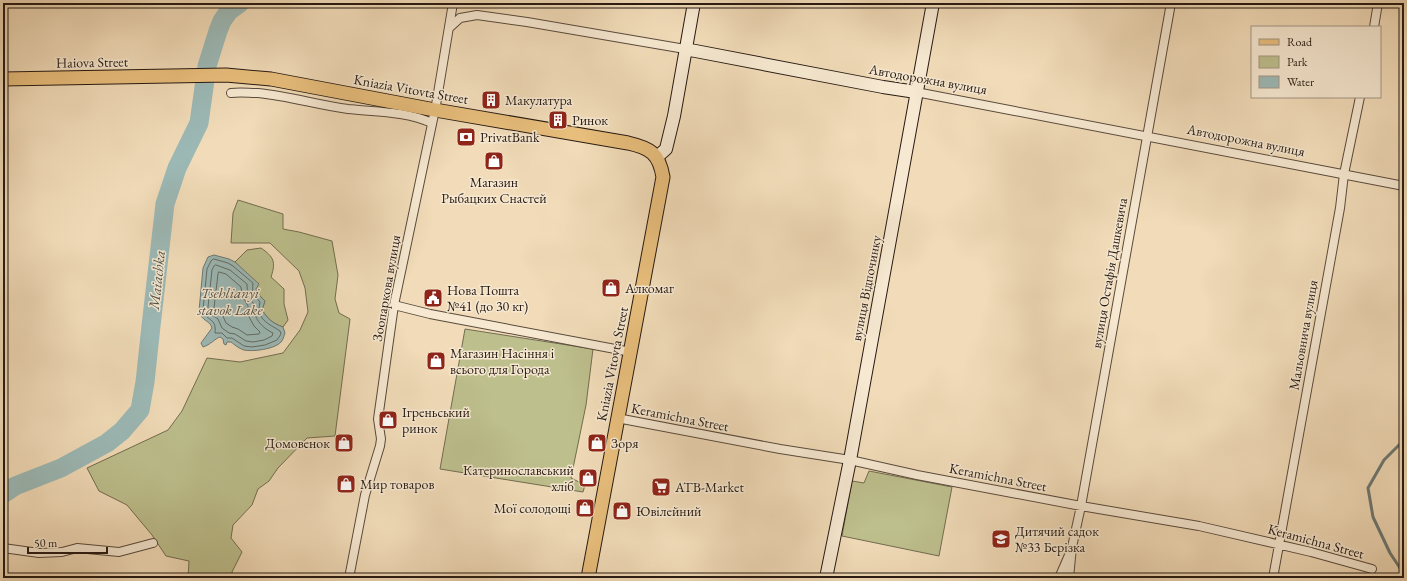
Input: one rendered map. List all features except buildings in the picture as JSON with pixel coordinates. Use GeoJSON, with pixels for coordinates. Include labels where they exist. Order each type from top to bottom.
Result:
{"type":"FeatureCollection","features":[{"type":"Feature","properties":{"kind":"main road","name":"Kniazia Vitovta Street"},"geometry":{"type":"LineString","coordinates":[[182,76],[226,75],[271,79],[435,110],[628,143],[644,147],[657,157],[661,165],[663,176],[588,578]]}},
{"type":"Feature","properties":{"kind":"main road","name":"Haiova Street"},"geometry":{"type":"LineString","coordinates":[[3,79],[182,76]]}},
{"type":"Feature","properties":{"kind":"street","name":"Зоопаркова вулиця"},"geometry":{"type":"LineString","coordinates":[[350,578],[365,495],[380,446],[381,439],[378,419],[394,305],[435,110],[453,3]]}},
{"type":"Feature","properties":{"kind":"street"},"geometry":{"type":"LineString","coordinates":[[657,157],[666,149],[674,116],[694,3]]}},
{"type":"Feature","properties":{"kind":"street","name":"вулиця Відпочинку"},"geometry":{"type":"LineString","coordinates":[[826,578],[850,460],[933,3]]}},
{"type":"Feature","properties":{"kind":"street","name":"вулиця Остафія Дашкевича"},"geometry":{"type":"LineString","coordinates":[[1069,578],[1072,547],[1081,506],[1146,135],[1171,3]]}},
{"type":"Feature","properties":{"kind":"street"},"geometry":{"type":"LineString","coordinates":[[1374,26],[1378,3]]}},
{"type":"Feature","properties":{"kind":"street","name":"Автодорожна вулиця"},"geometry":{"type":"LineString","coordinates":[[449,28],[460,18],[477,15],[527,22],[1146,135],[1404,186]]}},
{"type":"Feature","properties":{"kind":"street"},"geometry":{"type":"LineString","coordinates":[[231,93],[246,92],[284,96],[348,109],[383,111],[413,116],[432,123]]}},
{"type":"Feature","properties":{"kind":"street","name":"Мальовнича вулиця"},"geometry":{"type":"LineString","coordinates":[[1273,578],[1340,208],[1344,174],[1360,98]]}},
{"type":"Feature","properties":{"kind":"street"},"geometry":{"type":"LineString","coordinates":[[394,305],[430,314],[631,352]]}},
{"type":"Feature","properties":{"kind":"street","name":"Keramichna Street"},"geometry":{"type":"LineString","coordinates":[[617,418],[780,449],[850,460],[917,475],[1081,506],[1199,526],[1279,544],[1372,569]]}},
{"type":"Feature","properties":{"kind":"street"},"geometry":{"type":"LineString","coordinates":[[3,548],[39,553],[62,552],[77,548],[119,552],[153,543]]}},
{"type":"Feature","properties":{"kind":"street","name":"вулиця Остафія Дашкевича"},"geometry":{"type":"LineString","coordinates":[[1059,578],[1072,547]]}},
{"type":"Feature","properties":{"kind":"green space"},"geometry":{"type":"Polygon","coordinates":[[[238,200],[283,214],[283,229],[332,241],[338,275],[335,299],[339,313],[350,319],[335,436],[307,438],[278,468],[269,481],[258,489],[252,505],[233,525],[231,538],[242,552],[232,572],[232,578],[188,578],[189,561],[166,556],[152,535],[127,505],[99,491],[87,468],[168,430],[182,411],[207,358],[240,362],[283,353],[300,330],[308,312],[305,288],[299,271],[270,243],[231,243],[233,213],[238,200]]]}},
{"type":"Feature","properties":{"kind":"green space"},"geometry":{"type":"Polygon","coordinates":[[[261,248],[269,254],[273,260],[271,277],[284,289],[284,304],[288,320],[283,327],[273,322],[264,313],[262,310],[265,301],[235,262],[247,250],[261,248]]]}},
{"type":"Feature","properties":{"kind":"green space"},"geometry":{"type":"Polygon","coordinates":[[[465,329],[593,349],[586,405],[571,478],[585,485],[583,492],[440,469],[465,329]]]}},
{"type":"Feature","properties":{"kind":"green space"},"geometry":{"type":"Polygon","coordinates":[[[869,471],[952,487],[939,556],[842,536],[852,481],[864,483],[869,471]]]}},
{"type":"Feature","properties":{"kind":"water","name":"Tsehlianyi stavok Lake"},"geometry":{"type":"Polygon","coordinates":[[[214,255],[235,262],[259,284],[256,289],[258,294],[265,301],[262,310],[266,316],[276,324],[283,327],[285,333],[281,342],[264,349],[248,351],[231,342],[227,342],[226,345],[224,344],[223,339],[220,337],[203,347],[201,343],[212,328],[211,325],[200,315],[199,311],[203,268],[208,257],[214,255]]]}},
{"type":"Feature","properties":{"kind":"waterway","name":"Maiachka"},"geometry":{"type":"LineString","coordinates":[[3,494],[15,486],[61,468],[107,443],[122,431],[140,410],[145,382],[165,204],[177,168],[199,123],[207,66],[218,31],[222,21],[229,11],[240,3]]}},
{"type":"Feature","properties":{"kind":"waterway"},"geometry":{"type":"LineString","coordinates":[[1404,440],[1384,460],[1368,488],[1373,517],[1390,553],[1404,574]]}},
{"type":"Feature","properties":{"kind":"place","name":"Макулатура"},"geometry":{"type":"Point","coordinates":[491,100]}},
{"type":"Feature","properties":{"kind":"place","name":"Ринок"},"geometry":{"type":"Point","coordinates":[558,120]}},
{"type":"Feature","properties":{"kind":"place","name":"PrivatBank"},"geometry":{"type":"Point","coordinates":[466,137]}},
{"type":"Feature","properties":{"kind":"place","name":"Магазин Рыбацких Снастей"},"geometry":{"type":"Point","coordinates":[494,161]}},
{"type":"Feature","properties":{"kind":"place","name":"Алкомаг"},"geometry":{"type":"Point","coordinates":[611,288]}},
{"type":"Feature","properties":{"kind":"place","name":"Нова Пошта №41 (до 30 кг)"},"geometry":{"type":"Point","coordinates":[433,298]}},
{"type":"Feature","properties":{"kind":"place","name":"Магазин Насіння і всього для Города"},"geometry":{"type":"Point","coordinates":[436,361]}},
{"type":"Feature","properties":{"kind":"place","name":"Ігреньський ринок"},"geometry":{"type":"Point","coordinates":[388,420]}},
{"type":"Feature","properties":{"kind":"place","name":"Домовенок"},"geometry":{"type":"Point","coordinates":[344,443]}},
{"type":"Feature","properties":{"kind":"place","name":"Зоря"},"geometry":{"type":"Point","coordinates":[597,443]}},
{"type":"Feature","properties":{"kind":"place","name":"Катеринославський хліб"},"geometry":{"type":"Point","coordinates":[588,478]}},
{"type":"Feature","properties":{"kind":"place","name":"Мир товаров"},"geometry":{"type":"Point","coordinates":[346,484]}},
{"type":"Feature","properties":{"kind":"place","name":"ATB-Market"},"geometry":{"type":"Point","coordinates":[661,487]}},
{"type":"Feature","properties":{"kind":"place","name":"Мої солодощі"},"geometry":{"type":"Point","coordinates":[585,508]}},
{"type":"Feature","properties":{"kind":"place","name":"Ювілейний"},"geometry":{"type":"Point","coordinates":[622,511]}},
{"type":"Feature","properties":{"kind":"place","name":"Дитячий садок №33 Берізка"},"geometry":{"type":"Point","coordinates":[1001,539]}}]}
